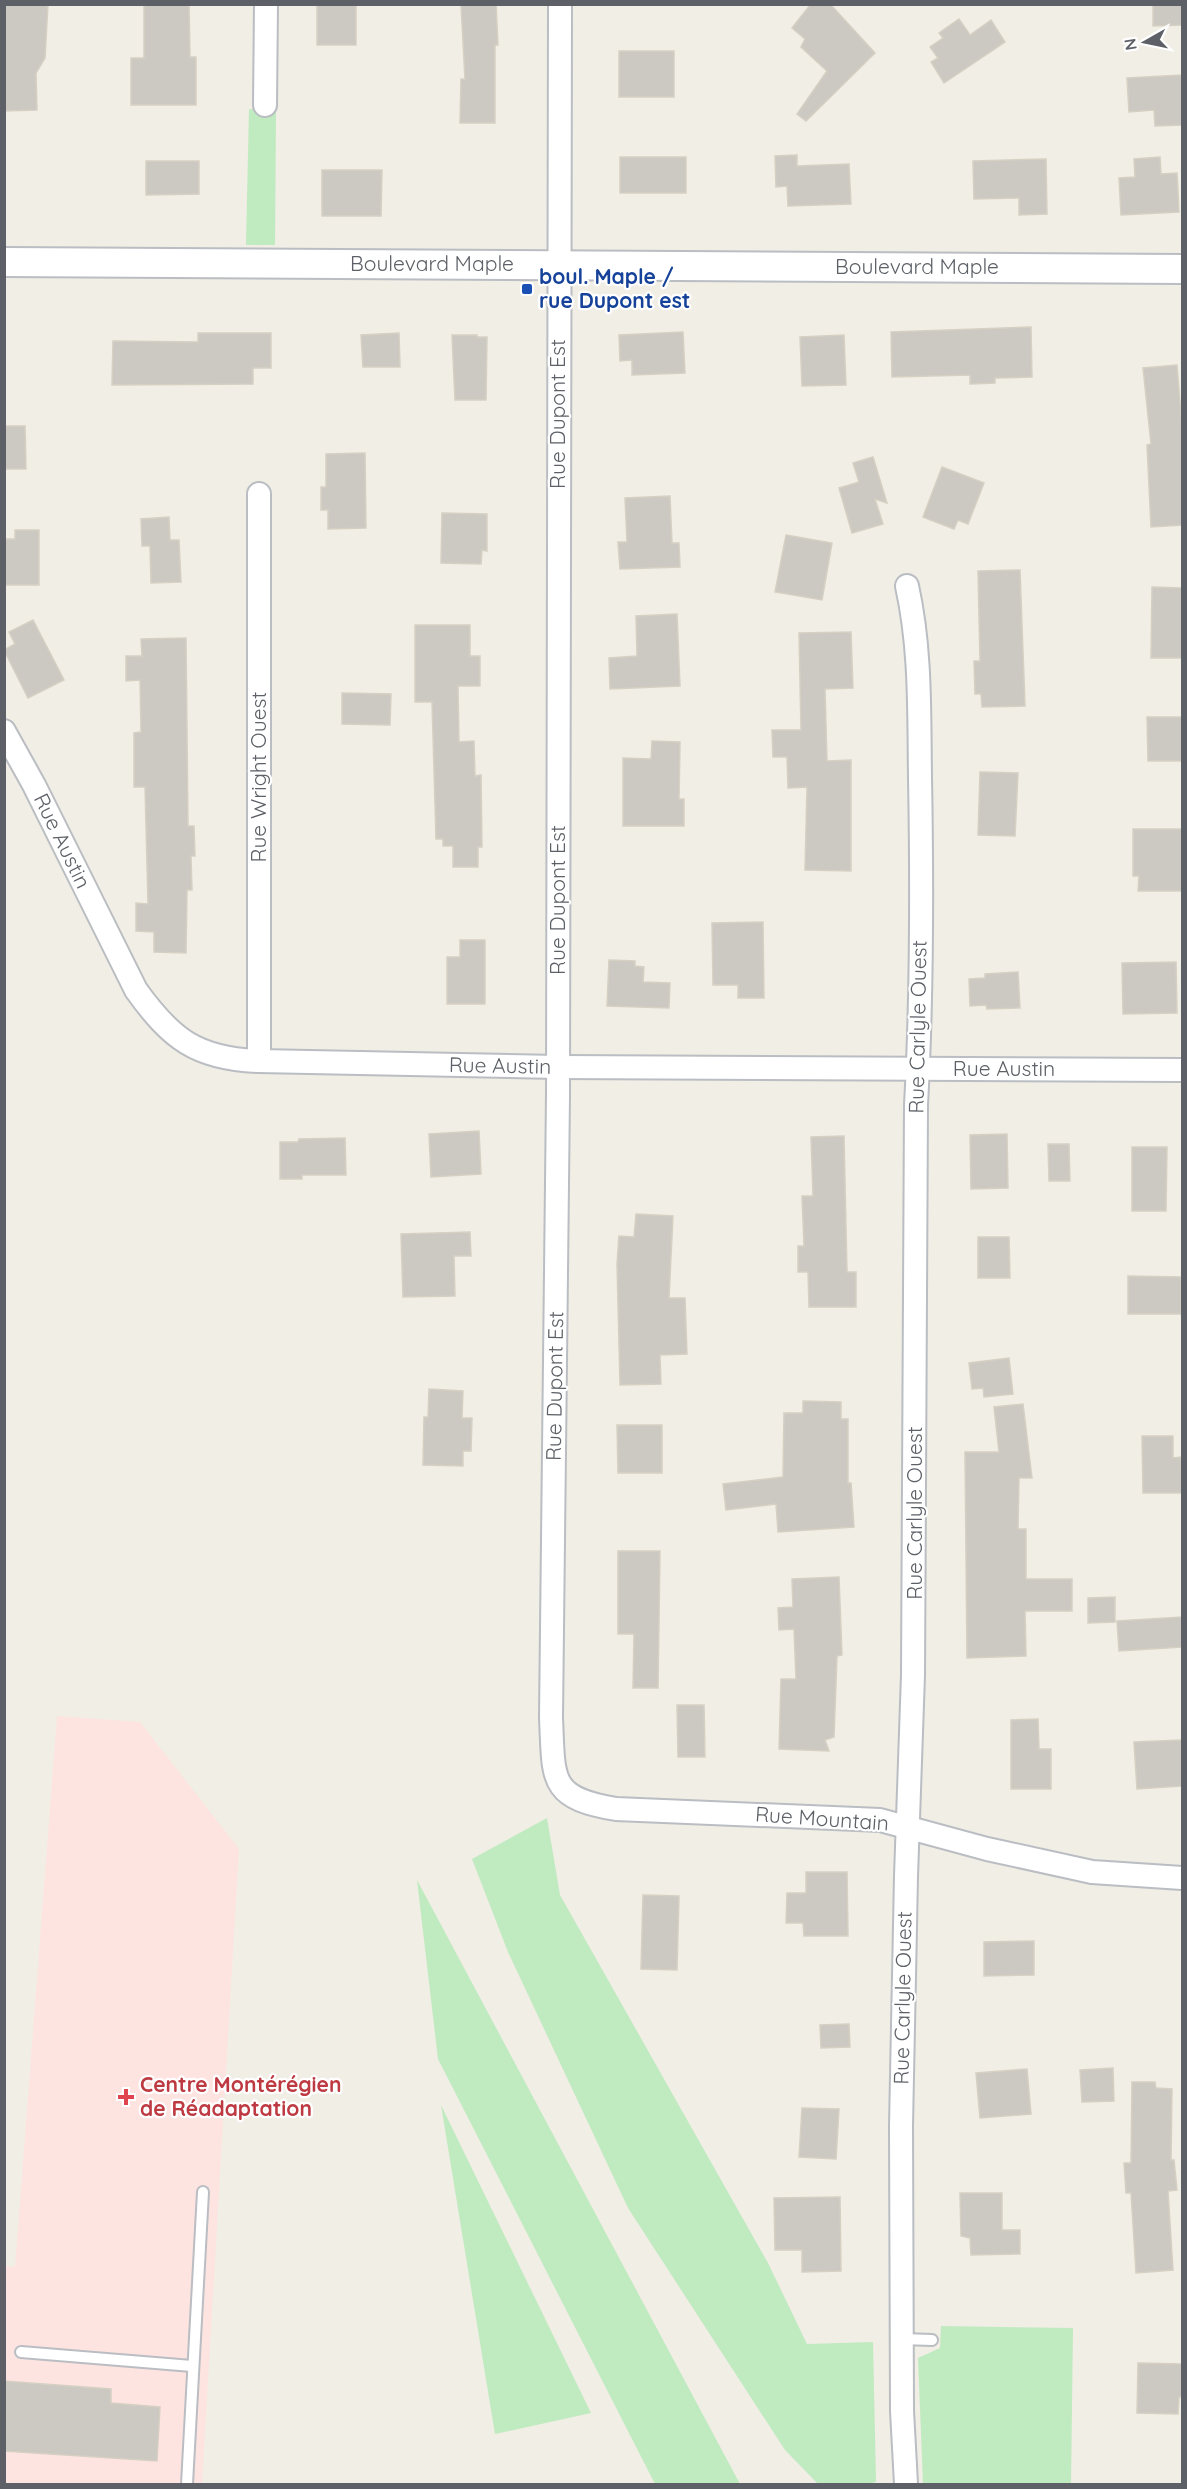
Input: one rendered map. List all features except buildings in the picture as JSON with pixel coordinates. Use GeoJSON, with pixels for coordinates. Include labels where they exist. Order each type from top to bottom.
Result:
{"type":"FeatureCollection","features":[{"type":"Feature","properties":{"kind":"street"},"geometry":{"type":"LineString","coordinates":[[265,105],[266,4]]}},
{"type":"Feature","properties":{"kind":"street","name":"Rue Dupont Est"},"geometry":{"type":"LineString","coordinates":[[560,4],[558,1067],[551,1718],[555,1768],[559,1783],[566,1793]]}},
{"type":"Feature","properties":{"kind":"street","name":"Boulevard Maple"},"geometry":{"type":"LineString","coordinates":[[4,262],[1182,269]]}},
{"type":"Feature","properties":{"kind":"street","name":"Rue Wright Ouest"},"geometry":{"type":"LineString","coordinates":[[259,494],[259,1061]]}},
{"type":"Feature","properties":{"kind":"street","name":"Rue Carlyle Ouest"},"geometry":{"type":"LineString","coordinates":[[906,2484],[902,2440],[903,1999],[914,1675],[920,989],[919,694],[917,644],[907,586]]}},
{"type":"Feature","properties":{"kind":"street","name":"Rue Austin"},"geometry":{"type":"LineString","coordinates":[[4,731],[34,784],[126,975],[145,1003],[170,1030],[197,1050],[228,1059],[558,1067],[1182,1070]]}},
{"type":"Feature","properties":{"kind":"street","name":"Rue Mountain"},"geometry":{"type":"LineString","coordinates":[[566,1793],[593,1805],[616,1809],[867,1819],[908,1826],[987,1849],[1092,1872],[1182,1878]]}},
{"type":"Feature","properties":{"kind":"lane"},"geometry":{"type":"LineString","coordinates":[[187,2484],[203,2192]]}},
{"type":"Feature","properties":{"kind":"lane"},"geometry":{"type":"LineString","coordinates":[[902,2339],[932,2340]]}},
{"type":"Feature","properties":{"kind":"lane"},"geometry":{"type":"LineString","coordinates":[[21,2352],[192,2366]]}},
{"type":"Feature","properties":{"kind":"shaded area","name":"Centre Montérégien de Réadaptation"},"geometry":{"type":"Polygon","coordinates":[[[57,1716],[140,1722],[239,1849],[202,2484],[5,2484],[4,2266],[15,2267],[57,1716]]]}},
{"type":"Feature","properties":{"kind":"green space"},"geometry":{"type":"Polygon","coordinates":[[[249,109],[276,110],[275,245],[246,245],[249,109]]]}},
{"type":"Feature","properties":{"kind":"green space"},"geometry":{"type":"Polygon","coordinates":[[[547,1818],[560,1895],[768,2263],[807,2344],[873,2342],[876,2482],[818,2484],[785,2450],[628,2208],[508,1952],[472,1859],[547,1818]]]}},
{"type":"Feature","properties":{"kind":"green space"},"geometry":{"type":"Polygon","coordinates":[[[417,1880],[740,2484],[655,2484],[438,2059],[417,1880]]]}},
{"type":"Feature","properties":{"kind":"green space"},"geometry":{"type":"Polygon","coordinates":[[[441,2105],[591,2413],[495,2434],[441,2105]]]}},
{"type":"Feature","properties":{"kind":"green space"},"geometry":{"type":"Polygon","coordinates":[[[941,2326],[1073,2328],[1071,2484],[923,2484],[918,2358],[940,2348],[941,2326]]]}},
{"type":"Feature","properties":{"kind":"place","name":"boul. Maple / rue Dupont est"},"geometry":{"type":"Point","coordinates":[527,289]}},
{"type":"Feature","properties":{"kind":"place","name":"Centre Montérégien de Réadaptation"},"geometry":{"type":"Point","coordinates":[126,2097]}}]}
